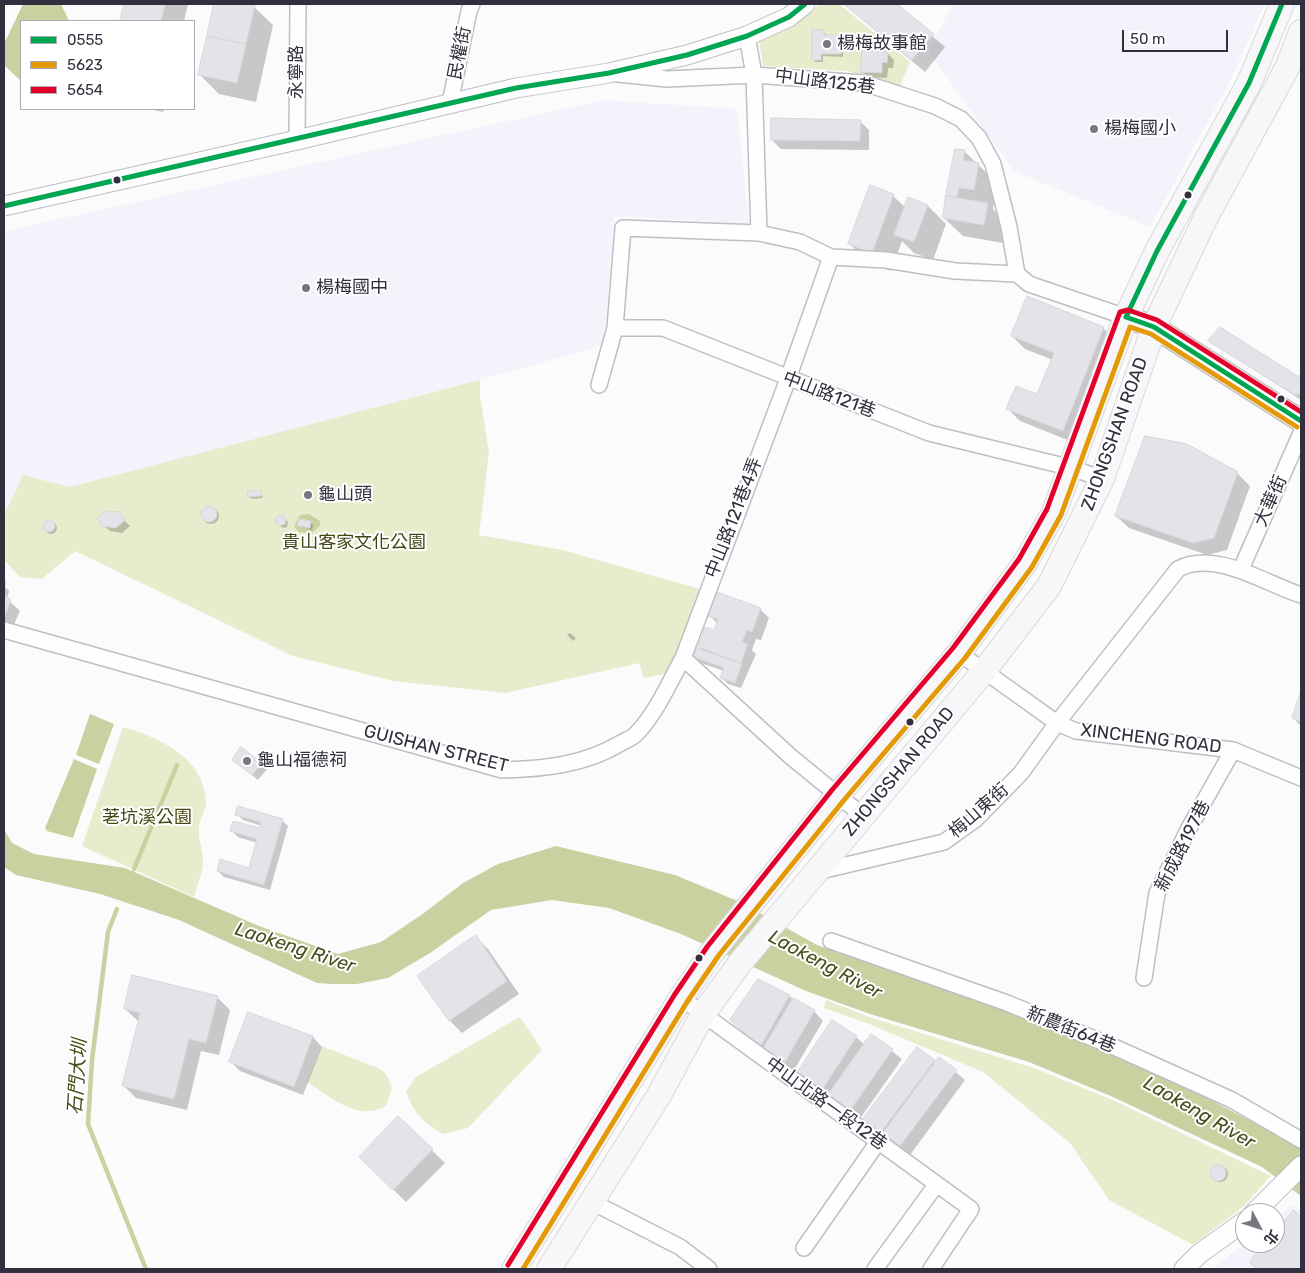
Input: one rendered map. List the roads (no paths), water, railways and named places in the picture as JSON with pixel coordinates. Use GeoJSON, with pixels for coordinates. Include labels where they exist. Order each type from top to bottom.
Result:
{"type":"FeatureCollection","features":[{"type":"Feature","properties":{"kind":"main road","name":"ZHONGSHAN ROAD"},"geometry":{"type":"LineString","coordinates":[[514,1269],[681,998],[713,951],[838,795],[959,653],[1025,563],[1054,512],[1072,468],[1126,316],[1156,251],[1249,83],[1282,4]]}},
{"type":"Feature","properties":{"kind":"main road","name":"ZHONGSHAN ROAD"},"geometry":{"type":"LineString","coordinates":[[549,1269],[658,1097],[703,1014],[740,963],[984,671],[1049,586],[1102,479],[1154,327],[1205,218],[1288,66],[1301,32]]}},
{"type":"Feature","properties":{"kind":"main road"},"geometry":{"type":"LineString","coordinates":[[1126,316],[1154,327],[1301,421]]}},
{"type":"Feature","properties":{"kind":"street","name":"永寧路"},"geometry":{"type":"LineString","coordinates":[[297,140],[298,4]]}},
{"type":"Feature","properties":{"kind":"street","name":"民權街"},"geometry":{"type":"LineString","coordinates":[[450,104],[468,11],[472,4]]}},
{"type":"Feature","properties":{"kind":"street"},"geometry":{"type":"LineString","coordinates":[[4,206],[516,88],[609,73],[687,55],[746,36],[789,16],[805,4]]}},
{"type":"Feature","properties":{"kind":"street","name":"中山路125巷"},"geometry":{"type":"LineString","coordinates":[[746,36],[754,75],[759,234]]}},
{"type":"Feature","properties":{"kind":"street","name":"中山路125巷"},"geometry":{"type":"LineString","coordinates":[[609,73],[667,79],[754,75],[864,83],[935,106],[961,119],[979,138],[992,164],[1010,227],[1017,274]]}},
{"type":"Feature","properties":{"kind":"street"},"geometry":{"type":"LineString","coordinates":[[599,385],[615,328],[623,228],[759,234],[800,242],[831,258],[886,260],[955,271],[1017,274],[1029,284],[1126,316]]}},
{"type":"Feature","properties":{"kind":"street"},"geometry":{"type":"LineString","coordinates":[[790,374],[831,258]]}},
{"type":"Feature","properties":{"kind":"street","name":"中山路121巷"},"geometry":{"type":"LineString","coordinates":[[615,328],[663,328],[790,374],[929,433],[1072,468],[1102,479]]}},
{"type":"Feature","properties":{"kind":"street","name":"中山路121巷4弄"},"geometry":{"type":"LineString","coordinates":[[683,658],[790,374]]}},
{"type":"Feature","properties":{"kind":"street","name":"大華街"},"geometry":{"type":"LineString","coordinates":[[1240,569],[1301,433]]}},
{"type":"Feature","properties":{"kind":"street","name":"梅山東街"},"geometry":{"type":"LineString","coordinates":[[816,872],[944,842],[976,819],[1021,773],[1057,723],[1178,569],[1199,562],[1240,569],[1301,595]]}},
{"type":"Feature","properties":{"kind":"street","name":"GUISHAN STREET"},"geometry":{"type":"LineString","coordinates":[[4,630],[502,770],[535,769],[583,760],[603,754],[636,734],[657,707],[683,658]]}},
{"type":"Feature","properties":{"kind":"street","name":"XINCHENG ROAD"},"geometry":{"type":"LineString","coordinates":[[959,653],[1057,723],[1076,731],[1234,750],[1301,778]]}},
{"type":"Feature","properties":{"kind":"street"},"geometry":{"type":"LineString","coordinates":[[683,658],[790,756],[862,815]]}},
{"type":"Feature","properties":{"kind":"street","name":"新成路197巷"},"geometry":{"type":"LineString","coordinates":[[1144,978],[1157,893],[1188,830],[1234,750]]}},
{"type":"Feature","properties":{"kind":"street","name":"新農街64巷"},"geometry":{"type":"LineString","coordinates":[[832,941],[1007,1003],[1112,1046],[1232,1100],[1301,1140]]}},
{"type":"Feature","properties":{"kind":"street","name":"中山北路一段12巷"},"geometry":{"type":"LineString","coordinates":[[681,998],[971,1210],[931,1269]]}},
{"type":"Feature","properties":{"kind":"street"},"geometry":{"type":"LineString","coordinates":[[804,1248],[878,1142]]}},
{"type":"Feature","properties":{"kind":"street"},"geometry":{"type":"LineString","coordinates":[[1264,1203],[1301,1166]]}},
{"type":"Feature","properties":{"kind":"street"},"geometry":{"type":"LineString","coordinates":[[875,1269],[936,1185]]}},
{"type":"Feature","properties":{"kind":"street"},"geometry":{"type":"LineString","coordinates":[[592,1202],[680,1247],[709,1269]]}},
{"type":"Feature","properties":{"kind":"street"},"geometry":{"type":"LineString","coordinates":[[1184,1269],[1199,1254],[1235,1228]]}},
{"type":"Feature","properties":{"kind":"water"},"geometry":{"type":"Polygon","coordinates":[[[23,4],[61,4],[69,20],[20,20],[20,80],[4,65],[4,44],[23,4]]]}},
{"type":"Feature","properties":{"kind":"water"},"geometry":{"type":"Polygon","coordinates":[[[309,514],[320,521],[320,526],[312,533],[299,532],[294,526],[300,515],[309,514]]]}},
{"type":"Feature","properties":{"kind":"water"},"geometry":{"type":"Polygon","coordinates":[[[90,714],[114,724],[99,764],[76,755],[90,714]]]}},
{"type":"Feature","properties":{"kind":"water"},"geometry":{"type":"Polygon","coordinates":[[[74,759],[97,769],[73,838],[47,831],[45,828],[74,759]]]}},
{"type":"Feature","properties":{"kind":"water","name":"Laokeng River"},"geometry":{"type":"Polygon","coordinates":[[[4,821],[5,831],[12,843],[34,854],[125,868],[259,926],[338,954],[381,942],[424,913],[463,883],[498,864],[556,846],[675,875],[740,902],[817,945],[1012,1012],[1145,1066],[1301,1147],[1301,1196],[1262,1167],[1113,1097],[1029,1062],[870,1014],[806,991],[681,934],[609,908],[552,900],[491,910],[430,953],[388,978],[357,984],[317,983],[179,920],[100,894],[16,875],[4,867],[4,821]]]}},
{"type":"Feature","properties":{"kind":"waterway","name":"石門大圳"},"geometry":{"type":"LineString","coordinates":[[134,869],[177,765]]}},
{"type":"Feature","properties":{"kind":"waterway","name":"石門大圳"},"geometry":{"type":"LineString","coordinates":[[117,909],[108,932],[92,1060],[88,1124],[146,1269]]}},
{"type":"Feature","properties":{"kind":"place","name":"楊梅故事館"},"geometry":{"type":"Point","coordinates":[827,44]}},
{"type":"Feature","properties":{"kind":"place","name":"楊梅國小"},"geometry":{"type":"Point","coordinates":[1094,129]}},
{"type":"Feature","properties":{"kind":"place","name":"楊梅國中"},"geometry":{"type":"Point","coordinates":[306,288]}},
{"type":"Feature","properties":{"kind":"place","name":"龜山頭"},"geometry":{"type":"Point","coordinates":[308,495]}},
{"type":"Feature","properties":{"kind":"place","name":"龜山福德祠"},"geometry":{"type":"Point","coordinates":[247,761]}},
{"type":"Feature","properties":{"kind":"park label","name":"貴山客家文化公園"},"geometry":{"type":"Point","coordinates":[354,543]}},
{"type":"Feature","properties":{"kind":"park label","name":"荖坑溪公園"},"geometry":{"type":"Point","coordinates":[147,818]}}]}
